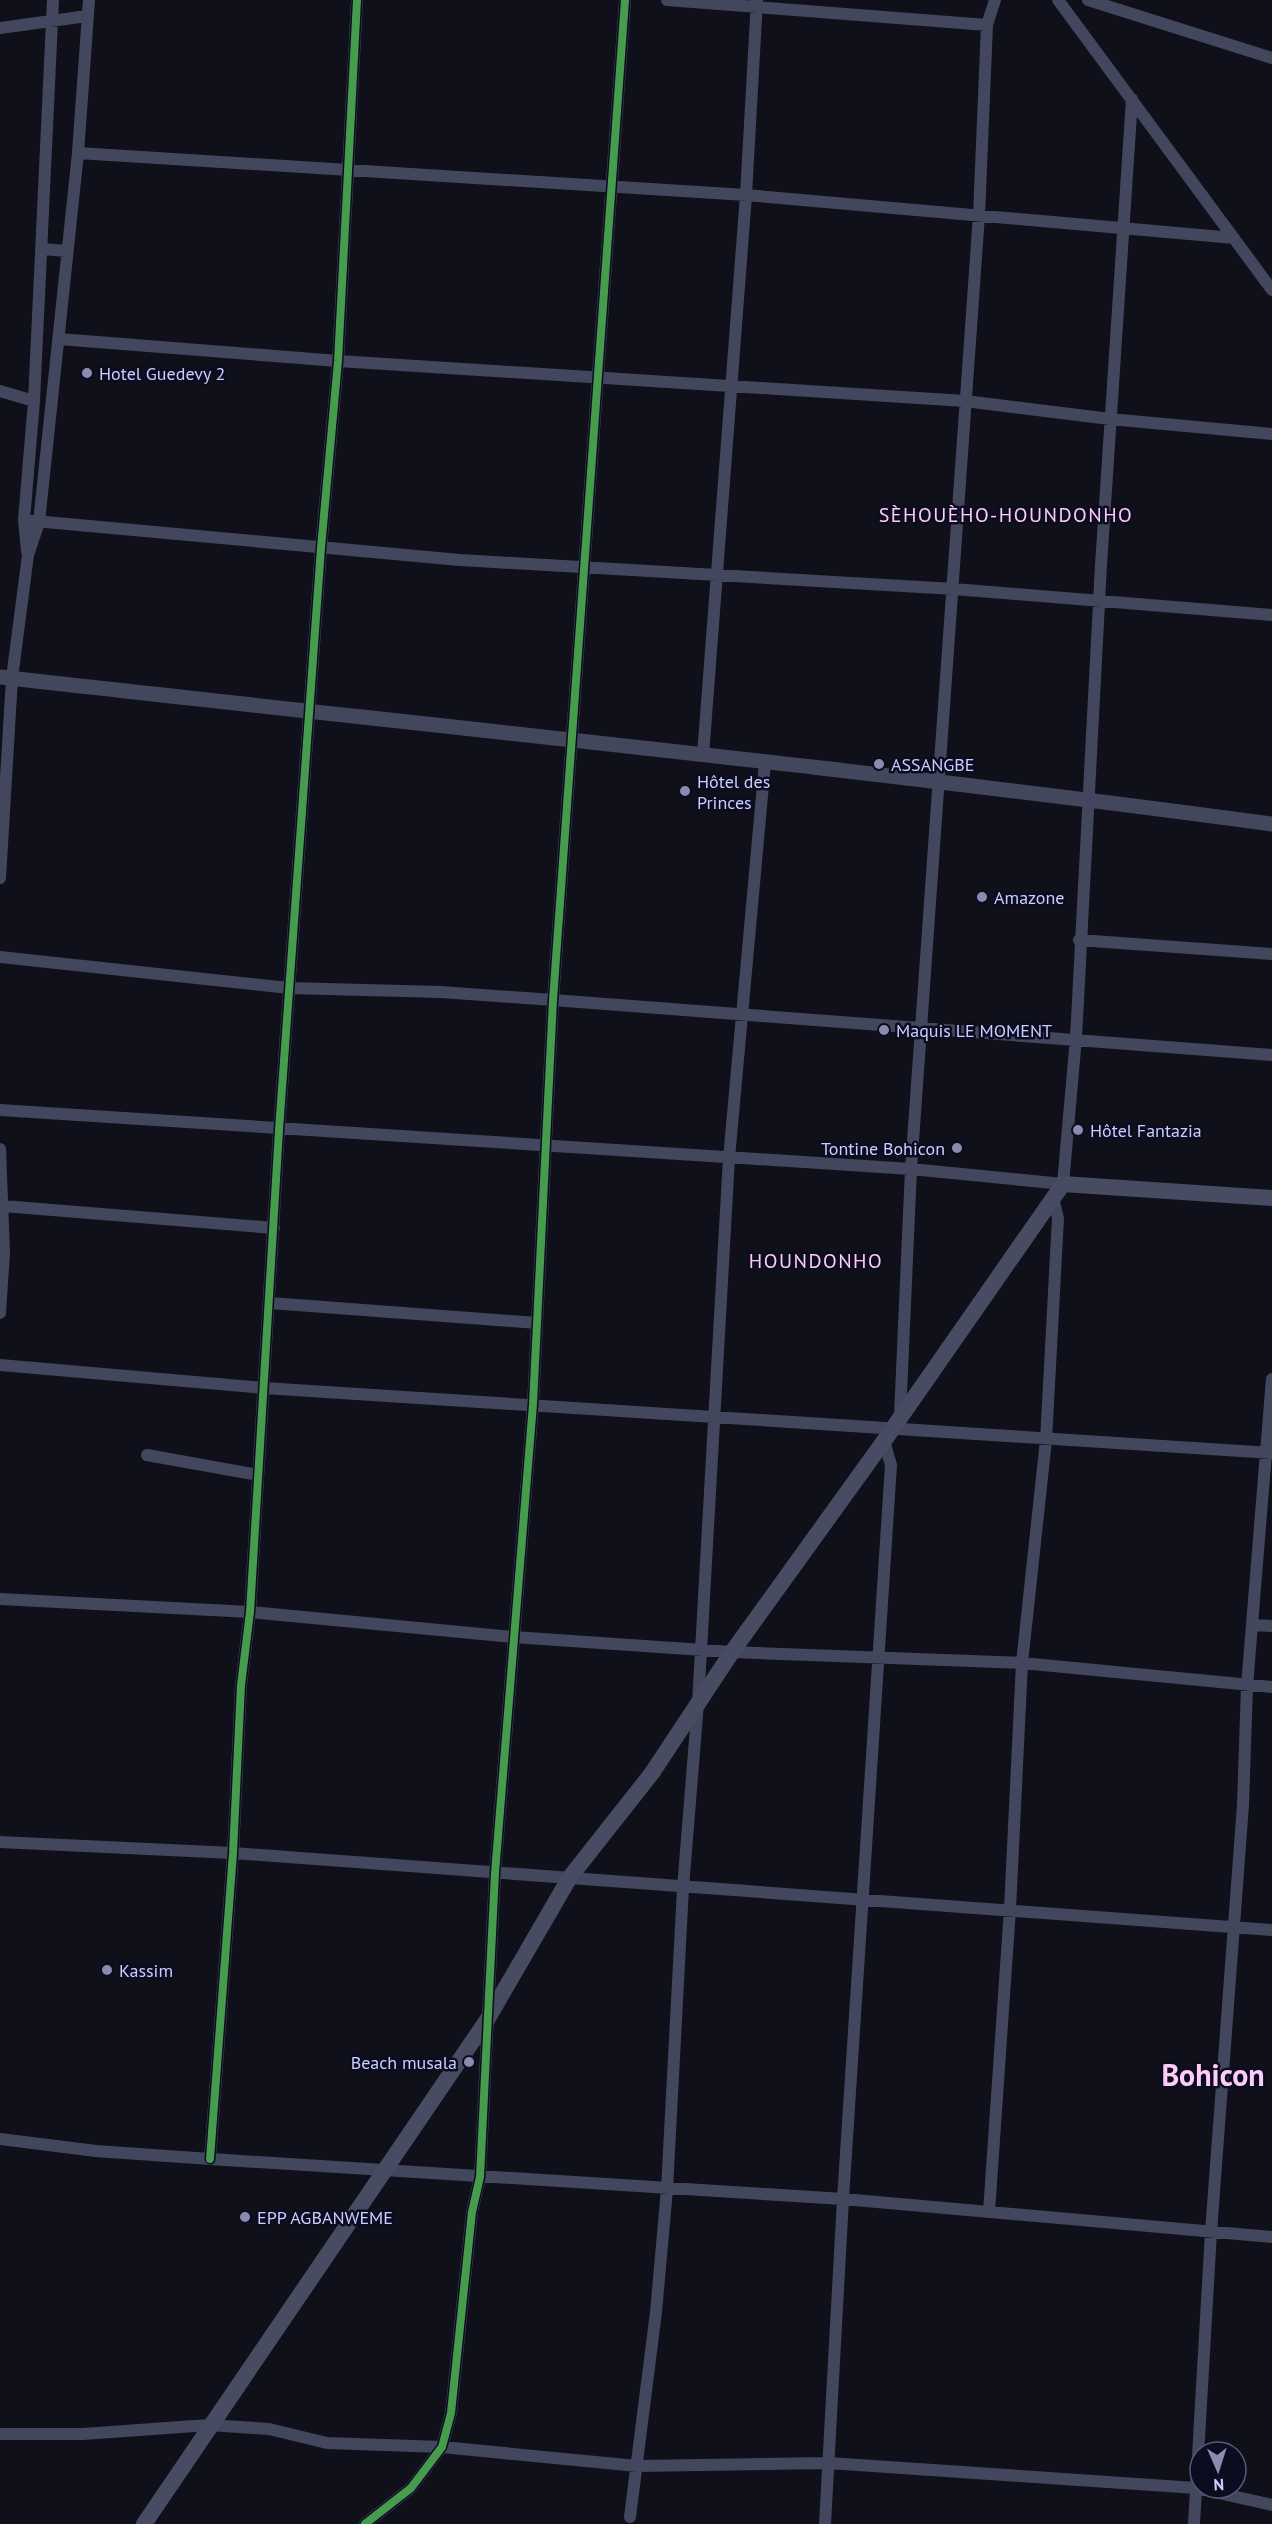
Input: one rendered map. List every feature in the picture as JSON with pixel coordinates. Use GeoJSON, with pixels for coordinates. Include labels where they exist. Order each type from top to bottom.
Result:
{"type":"FeatureCollection","features":[{"type":"Feature","properties":{"kind":"main road"},"geometry":{"type":"LineString","coordinates":[[144,2524],[382,2170],[487,2020],[570,1877],[652,1773],[732,1652],[892,1429],[1058,1191],[1272,1198]]}},
{"type":"Feature","properties":{"kind":"street"},"geometry":{"type":"LineString","coordinates":[[28,555],[24,520],[34,401],[52,0]]}},
{"type":"Feature","properties":{"kind":"street"},"geometry":{"type":"LineString","coordinates":[[0,878],[6,677],[28,555],[39,522],[78,153],[89,0]]}},
{"type":"Feature","properties":{"kind":"street"},"geometry":{"type":"LineString","coordinates":[[210,2159],[233,1853],[241,1685],[249,1612],[289,988],[321,548],[338,361],[357,0]]}},
{"type":"Feature","properties":{"kind":"street"},"geometry":{"type":"LineString","coordinates":[[365,2524],[411,2488],[442,2447],[451,2413],[472,2212],[480,2177],[495,1873],[534,1404],[554,1000],[625,0]]}},
{"type":"Feature","properties":{"kind":"street"},"geometry":{"type":"LineString","coordinates":[[667,0],[757,4],[987,25]]}},
{"type":"Feature","properties":{"kind":"street"},"geometry":{"type":"LineString","coordinates":[[825,2524],[843,2199],[864,1899],[892,1429],[954,589],[979,214],[987,25],[995,0]]}},
{"type":"Feature","properties":{"kind":"street"},"geometry":{"type":"LineString","coordinates":[[1059,0],[1272,290]]}},
{"type":"Feature","properties":{"kind":"street"},"geometry":{"type":"LineString","coordinates":[[1088,0],[1272,58]]}},
{"type":"Feature","properties":{"kind":"street"},"geometry":{"type":"LineString","coordinates":[[703,755],[746,195],[757,4]]}},
{"type":"Feature","properties":{"kind":"street"},"geometry":{"type":"LineString","coordinates":[[0,28],[52,23],[87,16]]}},
{"type":"Feature","properties":{"kind":"street"},"geometry":{"type":"LineString","coordinates":[[989,2212],[1010,1909],[1023,1663],[1046,1440],[1058,1191],[1076,1038],[1079,940],[1099,603],[1132,99]]}},
{"type":"Feature","properties":{"kind":"street"},"geometry":{"type":"LineString","coordinates":[[78,153],[746,195],[1234,238]]}},
{"type":"Feature","properties":{"kind":"street"},"geometry":{"type":"LineString","coordinates":[[42,249],[66,251]]}},
{"type":"Feature","properties":{"kind":"street"},"geometry":{"type":"LineString","coordinates":[[59,339],[338,361],[965,401],[1110,419],[1272,434]]}},
{"type":"Feature","properties":{"kind":"street"},"geometry":{"type":"LineString","coordinates":[[0,391],[34,401]]}},
{"type":"Feature","properties":{"kind":"street"},"geometry":{"type":"LineString","coordinates":[[24,520],[321,548],[585,568],[954,589],[1099,603],[1272,615]]}},
{"type":"Feature","properties":{"kind":"street"},"geometry":{"type":"LineString","coordinates":[[6,677],[310,709],[765,763],[1088,798],[1272,824]]}},
{"type":"Feature","properties":{"kind":"street"},"geometry":{"type":"LineString","coordinates":[[630,2517],[656,2312],[667,2189],[683,1888],[698,1703],[699,1648],[729,1158],[765,763]]}},
{"type":"Feature","properties":{"kind":"street"},"geometry":{"type":"LineString","coordinates":[[1079,940],[1272,954]]}},
{"type":"Feature","properties":{"kind":"street"},"geometry":{"type":"LineString","coordinates":[[0,957],[289,988],[441,992],[921,1026],[1272,1054]]}},
{"type":"Feature","properties":{"kind":"street"},"geometry":{"type":"LineString","coordinates":[[0,1110],[279,1130],[911,1169],[1058,1191]]}},
{"type":"Feature","properties":{"kind":"street"},"geometry":{"type":"LineString","coordinates":[[0,1149],[3,1206],[0,1313]]}},
{"type":"Feature","properties":{"kind":"street"},"geometry":{"type":"LineString","coordinates":[[3,1206],[274,1228]]}},
{"type":"Feature","properties":{"kind":"street"},"geometry":{"type":"LineString","coordinates":[[270,1303],[537,1323]]}},
{"type":"Feature","properties":{"kind":"street"},"geometry":{"type":"LineString","coordinates":[[0,1365],[264,1388],[1270,1453]]}},
{"type":"Feature","properties":{"kind":"street"},"geometry":{"type":"LineString","coordinates":[[1199,2440],[1211,2232],[1235,1928],[1247,1686],[1270,1453],[1272,1379]]}},
{"type":"Feature","properties":{"kind":"street"},"geometry":{"type":"LineString","coordinates":[[147,1455],[258,1475]]}},
{"type":"Feature","properties":{"kind":"street"},"geometry":{"type":"LineString","coordinates":[[0,1599],[249,1612],[513,1637],[732,1652],[1023,1663],[1272,1687]]}},
{"type":"Feature","properties":{"kind":"street"},"geometry":{"type":"LineString","coordinates":[[1252,1625],[1272,1626]]}},
{"type":"Feature","properties":{"kind":"street"},"geometry":{"type":"LineString","coordinates":[[0,1842],[233,1853],[1272,1930]]}},
{"type":"Feature","properties":{"kind":"street"},"geometry":{"type":"LineString","coordinates":[[0,2139],[96,2151],[843,2199],[1272,2237]]}},
{"type":"Feature","properties":{"kind":"street"},"geometry":{"type":"LineString","coordinates":[[0,2434],[83,2434],[209,2425],[270,2429],[327,2443],[442,2447],[637,2466],[829,2463],[1188,2487]]}},
{"type":"Feature","properties":{"kind":"street"},"geometry":{"type":"LineString","coordinates":[[1194,2524],[1195,2500]]}},
{"type":"Feature","properties":{"kind":"street"},"geometry":{"type":"LineString","coordinates":[[1248,2500],[1272,2505]]}},
{"type":"Feature","properties":{"kind":"cycle path"},"geometry":{"type":"LineString","coordinates":[[210,2159],[233,1853],[241,1685],[250,1612],[279,1130],[321,548],[338,361],[357,0]]}},
{"type":"Feature","properties":{"kind":"cycle path"},"geometry":{"type":"LineString","coordinates":[[365,2524],[411,2488],[442,2447],[451,2413],[472,2212],[480,2177],[495,1873],[533,1404],[553,1000],[625,0]]}},
{"type":"Feature","properties":{"kind":"place","name":"Hotel Guedevy 2"},"geometry":{"type":"Point","coordinates":[87,373]}},
{"type":"Feature","properties":{"kind":"place","name":"ASSANGBE"},"geometry":{"type":"Point","coordinates":[879,764]}},
{"type":"Feature","properties":{"kind":"place","name":"Hôtel des Princes"},"geometry":{"type":"Point","coordinates":[685,791]}},
{"type":"Feature","properties":{"kind":"place","name":"Amazone"},"geometry":{"type":"Point","coordinates":[982,897]}},
{"type":"Feature","properties":{"kind":"place","name":"Maquis LE MOMENT"},"geometry":{"type":"Point","coordinates":[884,1030]}},
{"type":"Feature","properties":{"kind":"place","name":"Hôtel Fantazia"},"geometry":{"type":"Point","coordinates":[1078,1130]}},
{"type":"Feature","properties":{"kind":"place","name":"Tontine Bohicon"},"geometry":{"type":"Point","coordinates":[957,1148]}},
{"type":"Feature","properties":{"kind":"place","name":"Kassim"},"geometry":{"type":"Point","coordinates":[107,1970]}},
{"type":"Feature","properties":{"kind":"place","name":"Beach musala"},"geometry":{"type":"Point","coordinates":[469,2062]}},
{"type":"Feature","properties":{"kind":"place","name":"EPP AGBANWEME"},"geometry":{"type":"Point","coordinates":[245,2217]}},
{"type":"Feature","properties":{"kind":"district","name":"SÈHOUÈHO-HOUNDONHO"},"geometry":{"type":"Point","coordinates":[1006,515]}},
{"type":"Feature","properties":{"kind":"district","name":"HOUNDONHO"},"geometry":{"type":"Point","coordinates":[816,1261]}},
{"type":"Feature","properties":{"kind":"district","name":"Bohicon"},"geometry":{"type":"Point","coordinates":[1213,2074]}}]}
